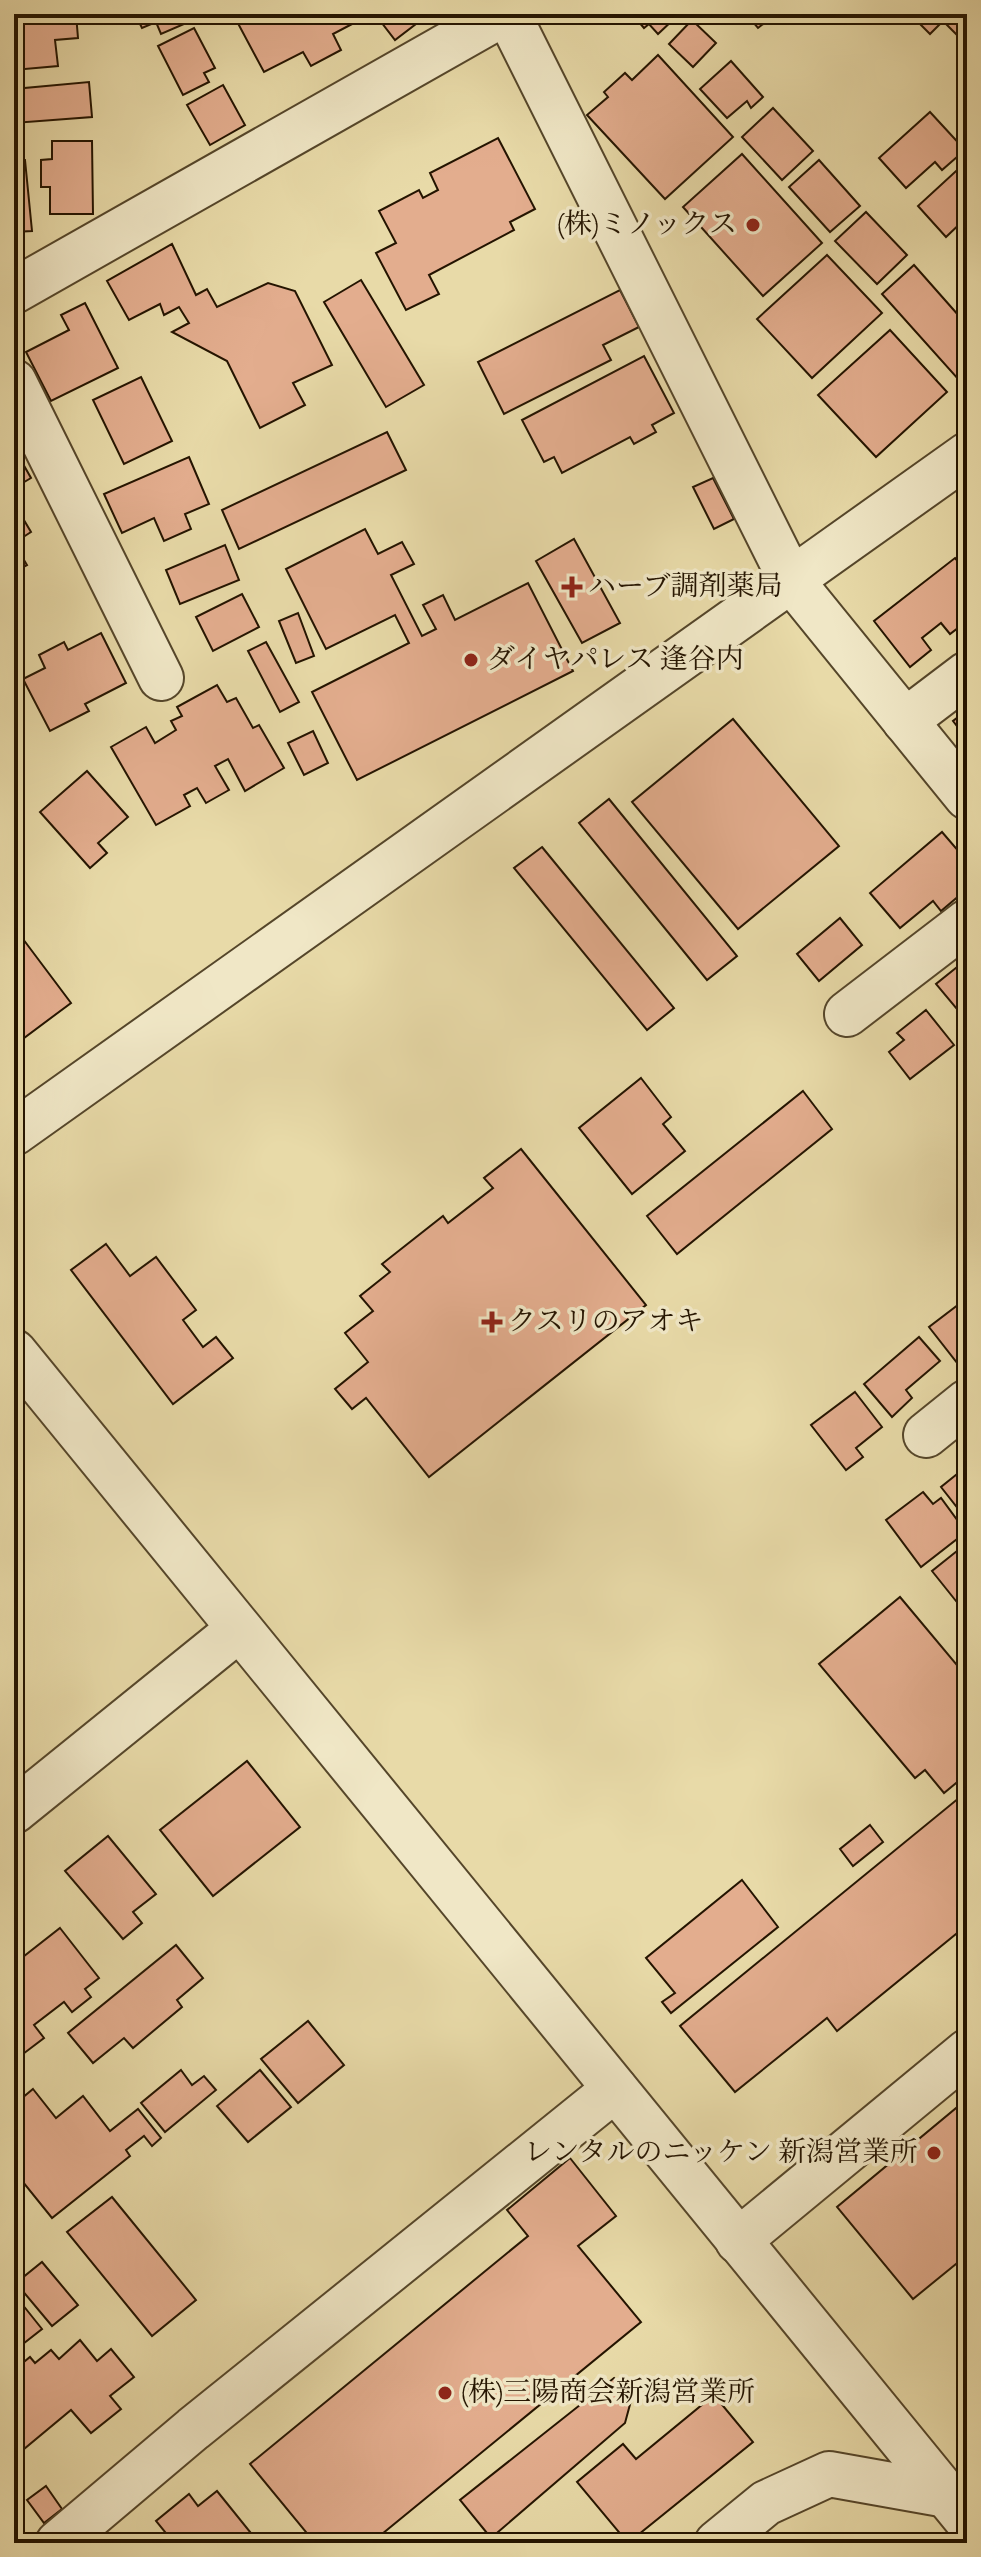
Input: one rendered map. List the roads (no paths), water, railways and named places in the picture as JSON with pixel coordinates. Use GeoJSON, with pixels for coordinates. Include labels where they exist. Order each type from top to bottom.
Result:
{"type":"FeatureCollection","features":[{"type":"Feature","properties":{"kind":"street"},"geometry":{"type":"LineString","coordinates":[[14,291],[505,14],[791,580],[967,797]]}},
{"type":"Feature","properties":{"kind":"street"},"geometry":{"type":"LineString","coordinates":[[14,382],[161,678]]}},
{"type":"Feature","properties":{"kind":"street"},"geometry":{"type":"LineString","coordinates":[[14,1133],[967,455]]}},
{"type":"Feature","properties":{"kind":"street"},"geometry":{"type":"LineString","coordinates":[[905,721],[967,674]]}},
{"type":"Feature","properties":{"kind":"street"},"geometry":{"type":"LineString","coordinates":[[847,1014],[967,922]]}},
{"type":"Feature","properties":{"kind":"street"},"geometry":{"type":"LineString","coordinates":[[14,1352],[957,2508]]}},
{"type":"Feature","properties":{"kind":"street"},"geometry":{"type":"LineString","coordinates":[[926,1435],[967,1402]]}},
{"type":"Feature","properties":{"kind":"street"},"geometry":{"type":"LineString","coordinates":[[14,1811],[239,1629]]}},
{"type":"Feature","properties":{"kind":"street"},"geometry":{"type":"LineString","coordinates":[[738,2241],[967,2052]]}},
{"type":"Feature","properties":{"kind":"street"},"geometry":{"type":"LineString","coordinates":[[58,2543],[193,2429],[615,2089]]}},
{"type":"Feature","properties":{"kind":"street"},"geometry":{"type":"LineString","coordinates":[[717,2543],[766,2503],[829,2474],[957,2508]]}},
{"type":"Feature","properties":{"kind":"place","name":"(株)ミノックス"},"geometry":{"type":"Point","coordinates":[753,225]}},
{"type":"Feature","properties":{"kind":"place","name":"ハーブ調剤薬局"},"geometry":{"type":"Point","coordinates":[572,587]}},
{"type":"Feature","properties":{"kind":"place","name":"ダイヤパレス 逢谷内"},"geometry":{"type":"Point","coordinates":[471,660]}},
{"type":"Feature","properties":{"kind":"place","name":"クスリのアオキ"},"geometry":{"type":"Point","coordinates":[492,1322]}},
{"type":"Feature","properties":{"kind":"place","name":"レンタルのニッケン 新潟営業所"},"geometry":{"type":"Point","coordinates":[934,2153]}},
{"type":"Feature","properties":{"kind":"place","name":"(株)三陽商会新潟営業所"},"geometry":{"type":"Point","coordinates":[445,2393]}}]}
